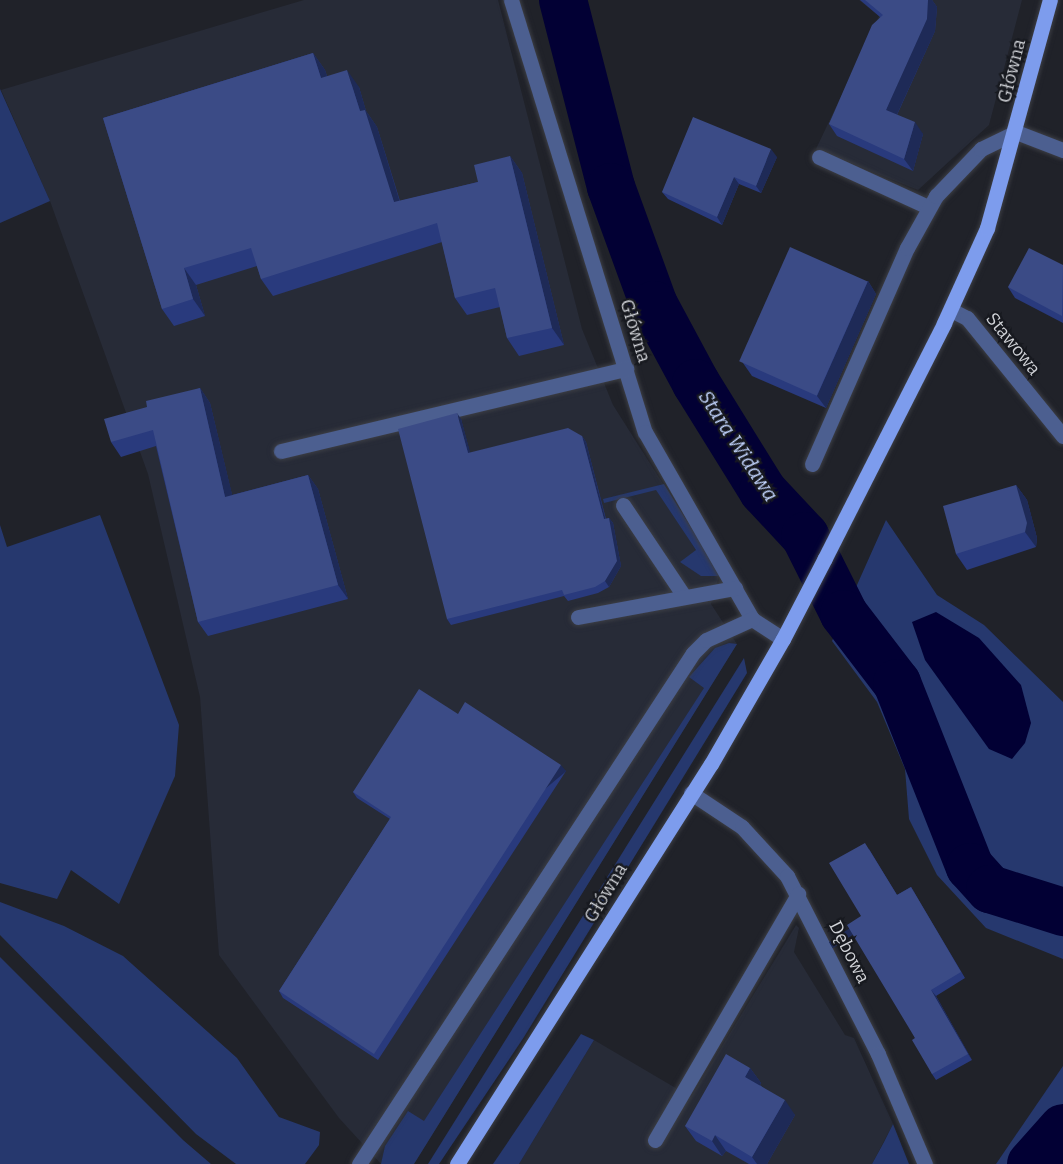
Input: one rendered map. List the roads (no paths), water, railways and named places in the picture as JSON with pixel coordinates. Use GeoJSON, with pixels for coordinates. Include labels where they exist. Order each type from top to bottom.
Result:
{"type":"FeatureCollection","features":[{"type":"Feature","properties":{"kind":"main road","name":"Główna"},"geometry":{"type":"LineString","coordinates":[[457,1164],[691,794],[783,639],[948,317],[987,228],[1017,132],[1050,0]]}},
{"type":"Feature","properties":{"kind":"street","name":"Główna"},"geometry":{"type":"LineString","coordinates":[[511,0],[645,432],[753,619],[783,639]]}},
{"type":"Feature","properties":{"kind":"street"},"geometry":{"type":"LineString","coordinates":[[812,464],[928,207],[957,171],[981,149],[1017,132],[1063,150]]}},
{"type":"Feature","properties":{"kind":"street"},"geometry":{"type":"LineString","coordinates":[[819,157],[928,207]]}},
{"type":"Feature","properties":{"kind":"street","name":"Stawowa"},"geometry":{"type":"LineString","coordinates":[[948,317],[967,318],[1063,436]]}},
{"type":"Feature","properties":{"kind":"street"},"geometry":{"type":"LineString","coordinates":[[281,451],[626,369]]}},
{"type":"Feature","properties":{"kind":"street"},"geometry":{"type":"LineString","coordinates":[[622,505],[684,596]]}},
{"type":"Feature","properties":{"kind":"street"},"geometry":{"type":"LineString","coordinates":[[578,617],[735,588]]}},
{"type":"Feature","properties":{"kind":"street"},"geometry":{"type":"LineString","coordinates":[[359,1164],[386,1128],[693,653],[706,640],[753,619]]}},
{"type":"Feature","properties":{"kind":"street","name":"Dębowa"},"geometry":{"type":"LineString","coordinates":[[691,794],[742,827],[787,876],[878,1054],[924,1164]]}},
{"type":"Feature","properties":{"kind":"street"},"geometry":{"type":"LineString","coordinates":[[655,1140],[798,894]]}},
{"type":"Feature","properties":{"kind":"waterway","name":"Stara Widawa"},"geometry":{"type":"LineString","coordinates":[[563,0],[611,187],[654,305],[696,383],[763,491],[805,536],[844,614],[897,683],[970,867],[990,889],[1063,912]]}},
{"type":"Feature","properties":{"kind":"waterway","name":"Stara Widawa"},"geometry":{"type":"LineString","coordinates":[[1031,1164],[1063,1128]]}}]}
